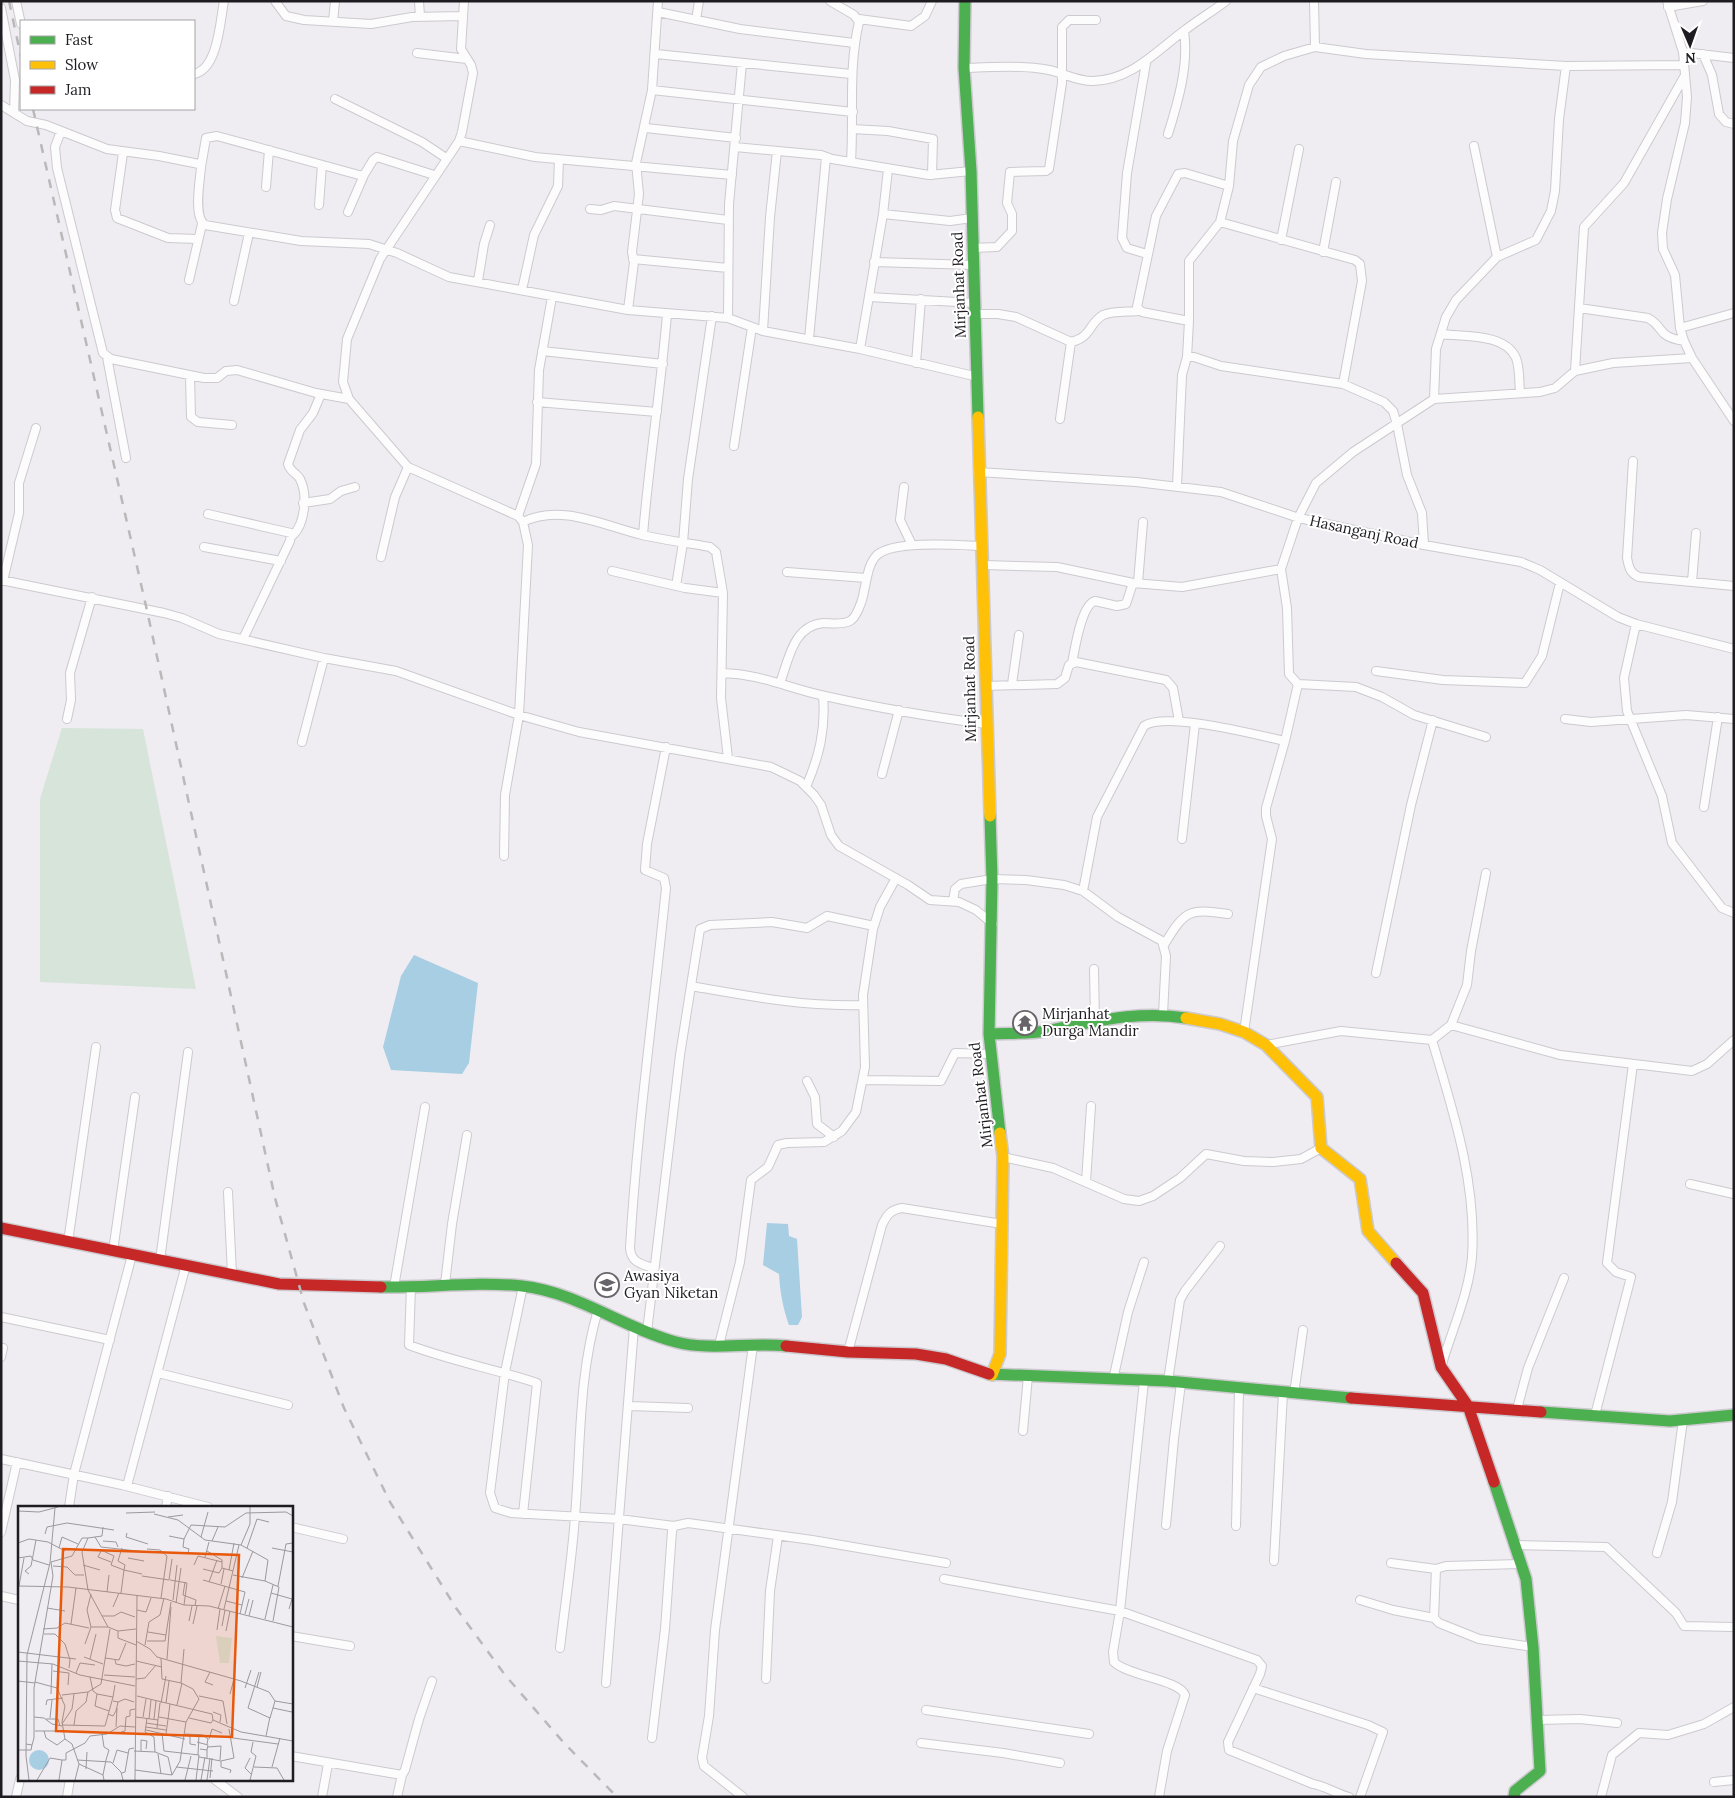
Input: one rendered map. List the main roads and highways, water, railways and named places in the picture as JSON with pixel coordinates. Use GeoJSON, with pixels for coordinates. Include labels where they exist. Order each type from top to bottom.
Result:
{"type":"FeatureCollection","features":[{"type":"Feature","properties":{"kind":"main road","name":"Mirjanhat Road"},"geometry":{"type":"LineString","coordinates":[[965,1],[964,68],[971,171],[972,248],[978,377],[978,472],[992,879],[993,924],[988,1034],[1003,1157],[1000,1354],[992,1375]]}},
{"type":"Feature","properties":{"kind":"main road"},"geometry":{"type":"LineString","coordinates":[[988,1034],[1044,1032],[1132,1015],[1163,1014],[1220,1024],[1244,1032],[1266,1045],[1317,1097],[1320,1148],[1360,1179],[1368,1232],[1423,1293],[1440,1368],[1468,1406],[1526,1579],[1533,1647],[1540,1771],[1515,1791],[1514,1797]]}},
{"type":"Feature","properties":{"kind":"main road"},"geometry":{"type":"LineString","coordinates":[[1,1228],[132,1255],[301,1286],[394,1287],[445,1284],[523,1286],[573,1299],[634,1327],[676,1342],[719,1346],[754,1345],[848,1352],[916,1354],[946,1359],[992,1375],[1168,1381],[1239,1389],[1670,1422],[1734,1415]]}},
{"type":"Feature","properties":{"kind":"water"},"geometry":{"type":"Polygon","coordinates":[[[414,955],[478,983],[469,1063],[462,1074],[391,1070],[383,1047],[401,976],[414,955]]]}},
{"type":"Feature","properties":{"kind":"water"},"geometry":{"type":"Polygon","coordinates":[[[767,1223],[788,1224],[789,1236],[797,1239],[802,1317],[798,1325],[789,1325],[782,1300],[779,1274],[763,1265],[767,1223]]]}},
{"type":"Feature","properties":{"kind":"railway"},"geometry":{"type":"LineString","coordinates":[[9,1],[20,52]]}},
{"type":"Feature","properties":{"kind":"railway"},"geometry":{"type":"LineString","coordinates":[[33,110],[146,606],[275,1198],[304,1303],[344,1408],[390,1502],[456,1608],[505,1675],[564,1743],[617,1797]]}},
{"type":"Feature","properties":{"kind":"place","name":"Mirjanhat Durga Mandir"},"geometry":{"type":"Point","coordinates":[1025,1023]}},
{"type":"Feature","properties":{"kind":"place","name":"Awasiya Gyan Niketan"},"geometry":{"type":"Point","coordinates":[607,1285]}}]}
